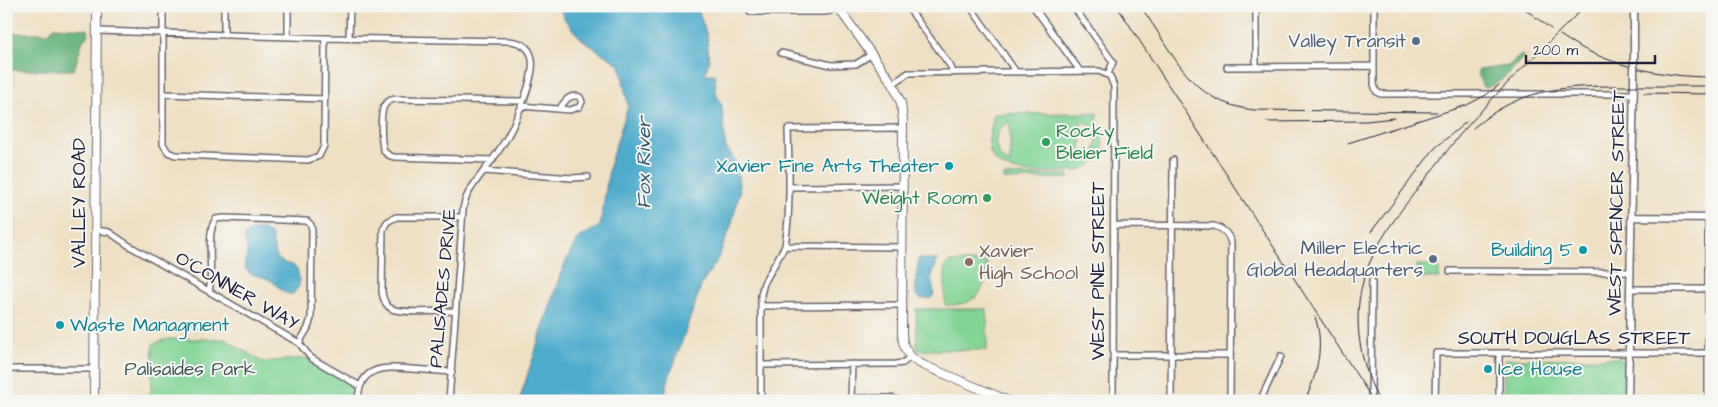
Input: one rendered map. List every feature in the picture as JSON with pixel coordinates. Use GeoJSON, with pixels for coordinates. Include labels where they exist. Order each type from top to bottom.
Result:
{"type":"FeatureCollection","features":[{"type":"Feature","properties":{"kind":"main road","name":"VALLEY ROAD"},"geometry":{"type":"LineString","coordinates":[[94,401],[97,6]]}},
{"type":"Feature","properties":{"kind":"main road"},"geometry":{"type":"LineString","coordinates":[[838,8],[893,84],[901,103],[903,128],[902,341],[904,348],[910,357],[923,365],[1009,401]]}},
{"type":"Feature","properties":{"kind":"street"},"geometry":{"type":"LineString","coordinates":[[163,6],[163,144],[172,154],[298,159],[319,156],[323,149],[325,38]]}},
{"type":"Feature","properties":{"kind":"street"},"geometry":{"type":"LineString","coordinates":[[224,6],[224,34]]}},
{"type":"Feature","properties":{"kind":"street"},"geometry":{"type":"LineString","coordinates":[[288,6],[288,37]]}},
{"type":"Feature","properties":{"kind":"street"},"geometry":{"type":"LineString","coordinates":[[349,38],[350,6]]}},
{"type":"Feature","properties":{"kind":"street"},"geometry":{"type":"LineString","coordinates":[[750,12],[824,12],[851,6]]}},
{"type":"Feature","properties":{"kind":"street"},"geometry":{"type":"LineString","coordinates":[[907,6],[951,67],[953,73]]}},
{"type":"Feature","properties":{"kind":"street"},"geometry":{"type":"LineString","coordinates":[[971,6],[1016,72]]}},
{"type":"Feature","properties":{"kind":"street"},"geometry":{"type":"LineString","coordinates":[[1033,6],[1080,71]]}},
{"type":"Feature","properties":{"kind":"street"},"geometry":{"type":"LineString","coordinates":[[893,84],[908,73],[1098,71],[1108,74],[1113,62],[1073,6]]}},
{"type":"Feature","properties":{"kind":"street"},"geometry":{"type":"LineString","coordinates":[[1256,6],[1256,67]]}},
{"type":"Feature","properties":{"kind":"street"},"geometry":{"type":"LineString","coordinates":[[1374,6],[1374,84],[1376,91],[1380,94],[1634,94]]}},
{"type":"Feature","properties":{"kind":"street","name":"WEST SPENCER STREET"},"geometry":{"type":"LineString","coordinates":[[1628,401],[1634,6]]}},
{"type":"Feature","properties":{"kind":"street","name":"PALISADES DRIVE"},"geometry":{"type":"LineString","coordinates":[[97,31],[325,38],[514,41],[527,49],[532,58],[533,72],[512,130],[467,196],[462,217],[449,401]]}},
{"type":"Feature","properties":{"kind":"street"},"geometry":{"type":"LineString","coordinates":[[782,53],[831,64],[856,64],[872,54]]}},
{"type":"Feature","properties":{"kind":"street"},"geometry":{"type":"LineString","coordinates":[[1227,67],[1374,66]]}},
{"type":"Feature","properties":{"kind":"street","name":"WEST PINE STREET"},"geometry":{"type":"LineString","coordinates":[[1108,74],[1113,81],[1112,401]]}},
{"type":"Feature","properties":{"kind":"street"},"geometry":{"type":"LineString","coordinates":[[163,94],[325,99]]}},
{"type":"Feature","properties":{"kind":"street"},"geometry":{"type":"LineString","coordinates":[[493,160],[394,157],[389,155],[384,150],[382,143],[382,112],[384,106],[391,100],[397,99],[522,104],[560,108]]}},
{"type":"Feature","properties":{"kind":"street"},"geometry":{"type":"LineString","coordinates":[[761,401],[762,291],[785,246],[789,187],[788,129],[903,128]]}},
{"type":"Feature","properties":{"kind":"street"},"geometry":{"type":"LineString","coordinates":[[1172,401],[1173,160]]}},
{"type":"Feature","properties":{"kind":"street"},"geometry":{"type":"LineString","coordinates":[[484,171],[572,178],[588,177]]}},
{"type":"Feature","properties":{"kind":"street"},"geometry":{"type":"LineString","coordinates":[[789,187],[902,186]]}},
{"type":"Feature","properties":{"kind":"street"},"geometry":{"type":"LineString","coordinates":[[455,312],[397,310],[388,306],[382,292],[383,232],[387,222],[396,217],[462,217]]}},
{"type":"Feature","properties":{"kind":"street"},"geometry":{"type":"LineString","coordinates":[[1632,217],[1710,218],[1708,401]]}},
{"type":"Feature","properties":{"kind":"street"},"geometry":{"type":"LineString","coordinates":[[209,292],[211,281],[211,228],[216,220],[224,218],[307,221],[311,225],[312,230],[311,318],[308,328],[299,343]]}},
{"type":"Feature","properties":{"kind":"street"},"geometry":{"type":"LineString","coordinates":[[1114,226],[1214,226],[1226,232],[1231,244],[1230,401]]}},
{"type":"Feature","properties":{"kind":"street","name":"O'CONNER WAY"},"geometry":{"type":"LineString","coordinates":[[95,230],[109,232],[128,245],[299,343],[311,358],[360,386]]}},
{"type":"Feature","properties":{"kind":"street"},"geometry":{"type":"LineString","coordinates":[[785,246],[902,247]]}},
{"type":"Feature","properties":{"kind":"street"},"geometry":{"type":"LineString","coordinates":[[1450,271],[1631,272]]}},
{"type":"Feature","properties":{"kind":"street"},"geometry":{"type":"LineString","coordinates":[[1371,401],[1372,281]]}},
{"type":"Feature","properties":{"kind":"street"},"geometry":{"type":"LineString","coordinates":[[1630,289],[1710,289]]}},
{"type":"Feature","properties":{"kind":"street"},"geometry":{"type":"LineString","coordinates":[[761,306],[902,305]]}},
{"type":"Feature","properties":{"kind":"street","name":"SOUTH DOUGLAS STREET"},"geometry":{"type":"LineString","coordinates":[[1435,401],[1436,353],[1710,353]]}},
{"type":"Feature","properties":{"kind":"street"},"geometry":{"type":"LineString","coordinates":[[1499,353],[1499,401]]}},
{"type":"Feature","properties":{"kind":"street"},"geometry":{"type":"LineString","coordinates":[[1113,355],[1230,355]]}},
{"type":"Feature","properties":{"kind":"street"},"geometry":{"type":"LineString","coordinates":[[1260,401],[1281,356]]}},
{"type":"Feature","properties":{"kind":"street"},"geometry":{"type":"LineString","coordinates":[[761,365],[898,364],[910,357]]}},
{"type":"Feature","properties":{"kind":"street"},"geometry":{"type":"LineString","coordinates":[[852,364],[852,399],[892,398],[901,401]]}},
{"type":"Feature","properties":{"kind":"street"},"geometry":{"type":"LineString","coordinates":[[358,401],[360,386],[369,373],[382,368],[452,372]]}},
{"type":"Feature","properties":{"kind":"street"},"geometry":{"type":"LineString","coordinates":[[6,369],[94,369]]}},
{"type":"Feature","properties":{"kind":"street"},"geometry":{"type":"LineString","coordinates":[[983,401],[985,391]]}},
{"type":"Feature","properties":{"kind":"green space"},"geometry":{"type":"Polygon","coordinates":[[[54,27],[88,29],[88,36],[83,40],[74,70],[6,70],[6,33],[48,33],[54,27]]]}},
{"type":"Feature","properties":{"kind":"green space"},"geometry":{"type":"Polygon","coordinates":[[[1521,55],[1524,57],[1500,81],[1489,87],[1483,87],[1478,70],[1508,66],[1521,55]]]}},
{"type":"Feature","properties":{"kind":"green space"},"geometry":{"type":"Polygon","coordinates":[[[1097,113],[1102,135],[1102,149],[1092,164],[1081,170],[1023,172],[1010,169],[1000,164],[992,156],[989,141],[994,114],[1097,113]],[[1081,121],[1082,163],[1093,153],[1097,141],[1093,129],[1081,121]],[[1010,122],[999,130],[996,142],[1000,155],[1010,164],[1010,122]]]}},
{"type":"Feature","properties":{"kind":"green space"},"geometry":{"type":"Polygon","coordinates":[[[1068,174],[1069,178],[1004,180],[1004,176],[1068,174]]]}},
{"type":"Feature","properties":{"kind":"green space"},"geometry":{"type":"Polygon","coordinates":[[[949,262],[987,262],[985,282],[978,295],[972,300],[956,305],[945,305],[945,266],[949,262]]]}},
{"type":"Feature","properties":{"kind":"green space"},"geometry":{"type":"Polygon","coordinates":[[[1417,265],[1439,265],[1439,278],[1417,278],[1417,265]]]}},
{"type":"Feature","properties":{"kind":"green space"},"geometry":{"type":"Polygon","coordinates":[[[916,309],[987,309],[987,350],[917,350],[916,309]]]}},
{"type":"Feature","properties":{"kind":"green space","name":"Palisaides Park"},"geometry":{"type":"Polygon","coordinates":[[[167,339],[225,339],[262,362],[306,358],[352,385],[355,389],[356,401],[97,401],[97,395],[151,395],[153,344],[167,339]]]}},
{"type":"Feature","properties":{"kind":"green space"},"geometry":{"type":"Polygon","coordinates":[[[1619,358],[1623,361],[1626,371],[1625,401],[1504,401],[1504,362],[1506,359],[1619,358]]]}},
{"type":"Feature","properties":{"kind":"water","name":"Fox River"},"geometry":{"type":"Polygon","coordinates":[[[558,6],[697,6],[707,36],[709,62],[705,74],[715,74],[716,91],[722,106],[726,148],[736,161],[740,192],[731,226],[718,259],[702,284],[668,381],[664,401],[519,401],[561,272],[577,239],[600,226],[610,163],[628,106],[620,65],[584,41],[570,26],[558,6]]]}},
{"type":"Feature","properties":{"kind":"water"},"geometry":{"type":"Polygon","coordinates":[[[262,230],[271,234],[277,257],[281,261],[295,267],[298,271],[299,286],[293,294],[286,293],[267,278],[250,273],[245,268],[247,252],[245,236],[248,232],[262,230]]]}},
{"type":"Feature","properties":{"kind":"water"},"geometry":{"type":"Polygon","coordinates":[[[919,258],[938,259],[931,279],[934,293],[932,298],[921,299],[916,295],[915,284],[919,258]]]}},
{"type":"Feature","properties":{"kind":"railway"},"geometry":{"type":"LineString","coordinates":[[1117,6],[1373,400]]}},
{"type":"Feature","properties":{"kind":"railway"},"geometry":{"type":"LineString","coordinates":[[1140,6],[1185,73],[1213,97],[1231,105],[1254,110],[1437,112]]}},
{"type":"Feature","properties":{"kind":"railway"},"geometry":{"type":"LineString","coordinates":[[1521,6],[1551,29]]}},
{"type":"Feature","properties":{"kind":"railway"},"geometry":{"type":"LineString","coordinates":[[1379,401],[1364,361],[1358,319],[1361,290],[1365,275],[1378,247],[1404,207],[1466,127],[1585,6]]}},
{"type":"Feature","properties":{"kind":"railway"},"geometry":{"type":"LineString","coordinates":[[1560,35],[1595,54],[1633,67],[1672,75],[1712,77]]}},
{"type":"Feature","properties":{"kind":"railway"},"geometry":{"type":"LineString","coordinates":[[1348,143],[1467,105],[1486,95],[1499,85]]}},
{"type":"Feature","properties":{"kind":"railway"},"geometry":{"type":"LineString","coordinates":[[1473,128],[1510,103],[1548,91],[1609,86],[1712,86]]}},
{"type":"Feature","properties":{"kind":"railway"},"geometry":{"type":"LineString","coordinates":[[1644,93],[1712,94]]}},
{"type":"Feature","properties":{"kind":"railway"},"geometry":{"type":"LineString","coordinates":[[1267,122],[1367,121],[1394,118]]}},
{"type":"Feature","properties":{"kind":"railway"},"geometry":{"type":"LineString","coordinates":[[1371,232],[1434,149],[1466,122]]}},
{"type":"Feature","properties":{"kind":"railway"},"geometry":{"type":"LineString","coordinates":[[1305,401],[1318,359],[1319,338],[1315,317]]}},
{"type":"Feature","properties":{"kind":"place","name":"Valley Transit"},"geometry":{"type":"Point","coordinates":[1416,41]}},
{"type":"Feature","properties":{"kind":"place","name":"Rocky Bleier Field"},"geometry":{"type":"Point","coordinates":[1046,142]}},
{"type":"Feature","properties":{"kind":"place","name":"Xavier Fine Arts Theater"},"geometry":{"type":"Point","coordinates":[949,166]}},
{"type":"Feature","properties":{"kind":"place","name":"Weight Room"},"geometry":{"type":"Point","coordinates":[987,198]}},
{"type":"Feature","properties":{"kind":"place","name":"Building 5"},"geometry":{"type":"Point","coordinates":[1583,250]}},
{"type":"Feature","properties":{"kind":"place","name":"Miller Electric Global Headquarters"},"geometry":{"type":"Point","coordinates":[1433,259]}},
{"type":"Feature","properties":{"kind":"place","name":"Xavier High School"},"geometry":{"type":"Point","coordinates":[969,262]}},
{"type":"Feature","properties":{"kind":"place","name":"Waste Managment"},"geometry":{"type":"Point","coordinates":[60,325]}},
{"type":"Feature","properties":{"kind":"place","name":"Ice House"},"geometry":{"type":"Point","coordinates":[1488,369]}}]}
